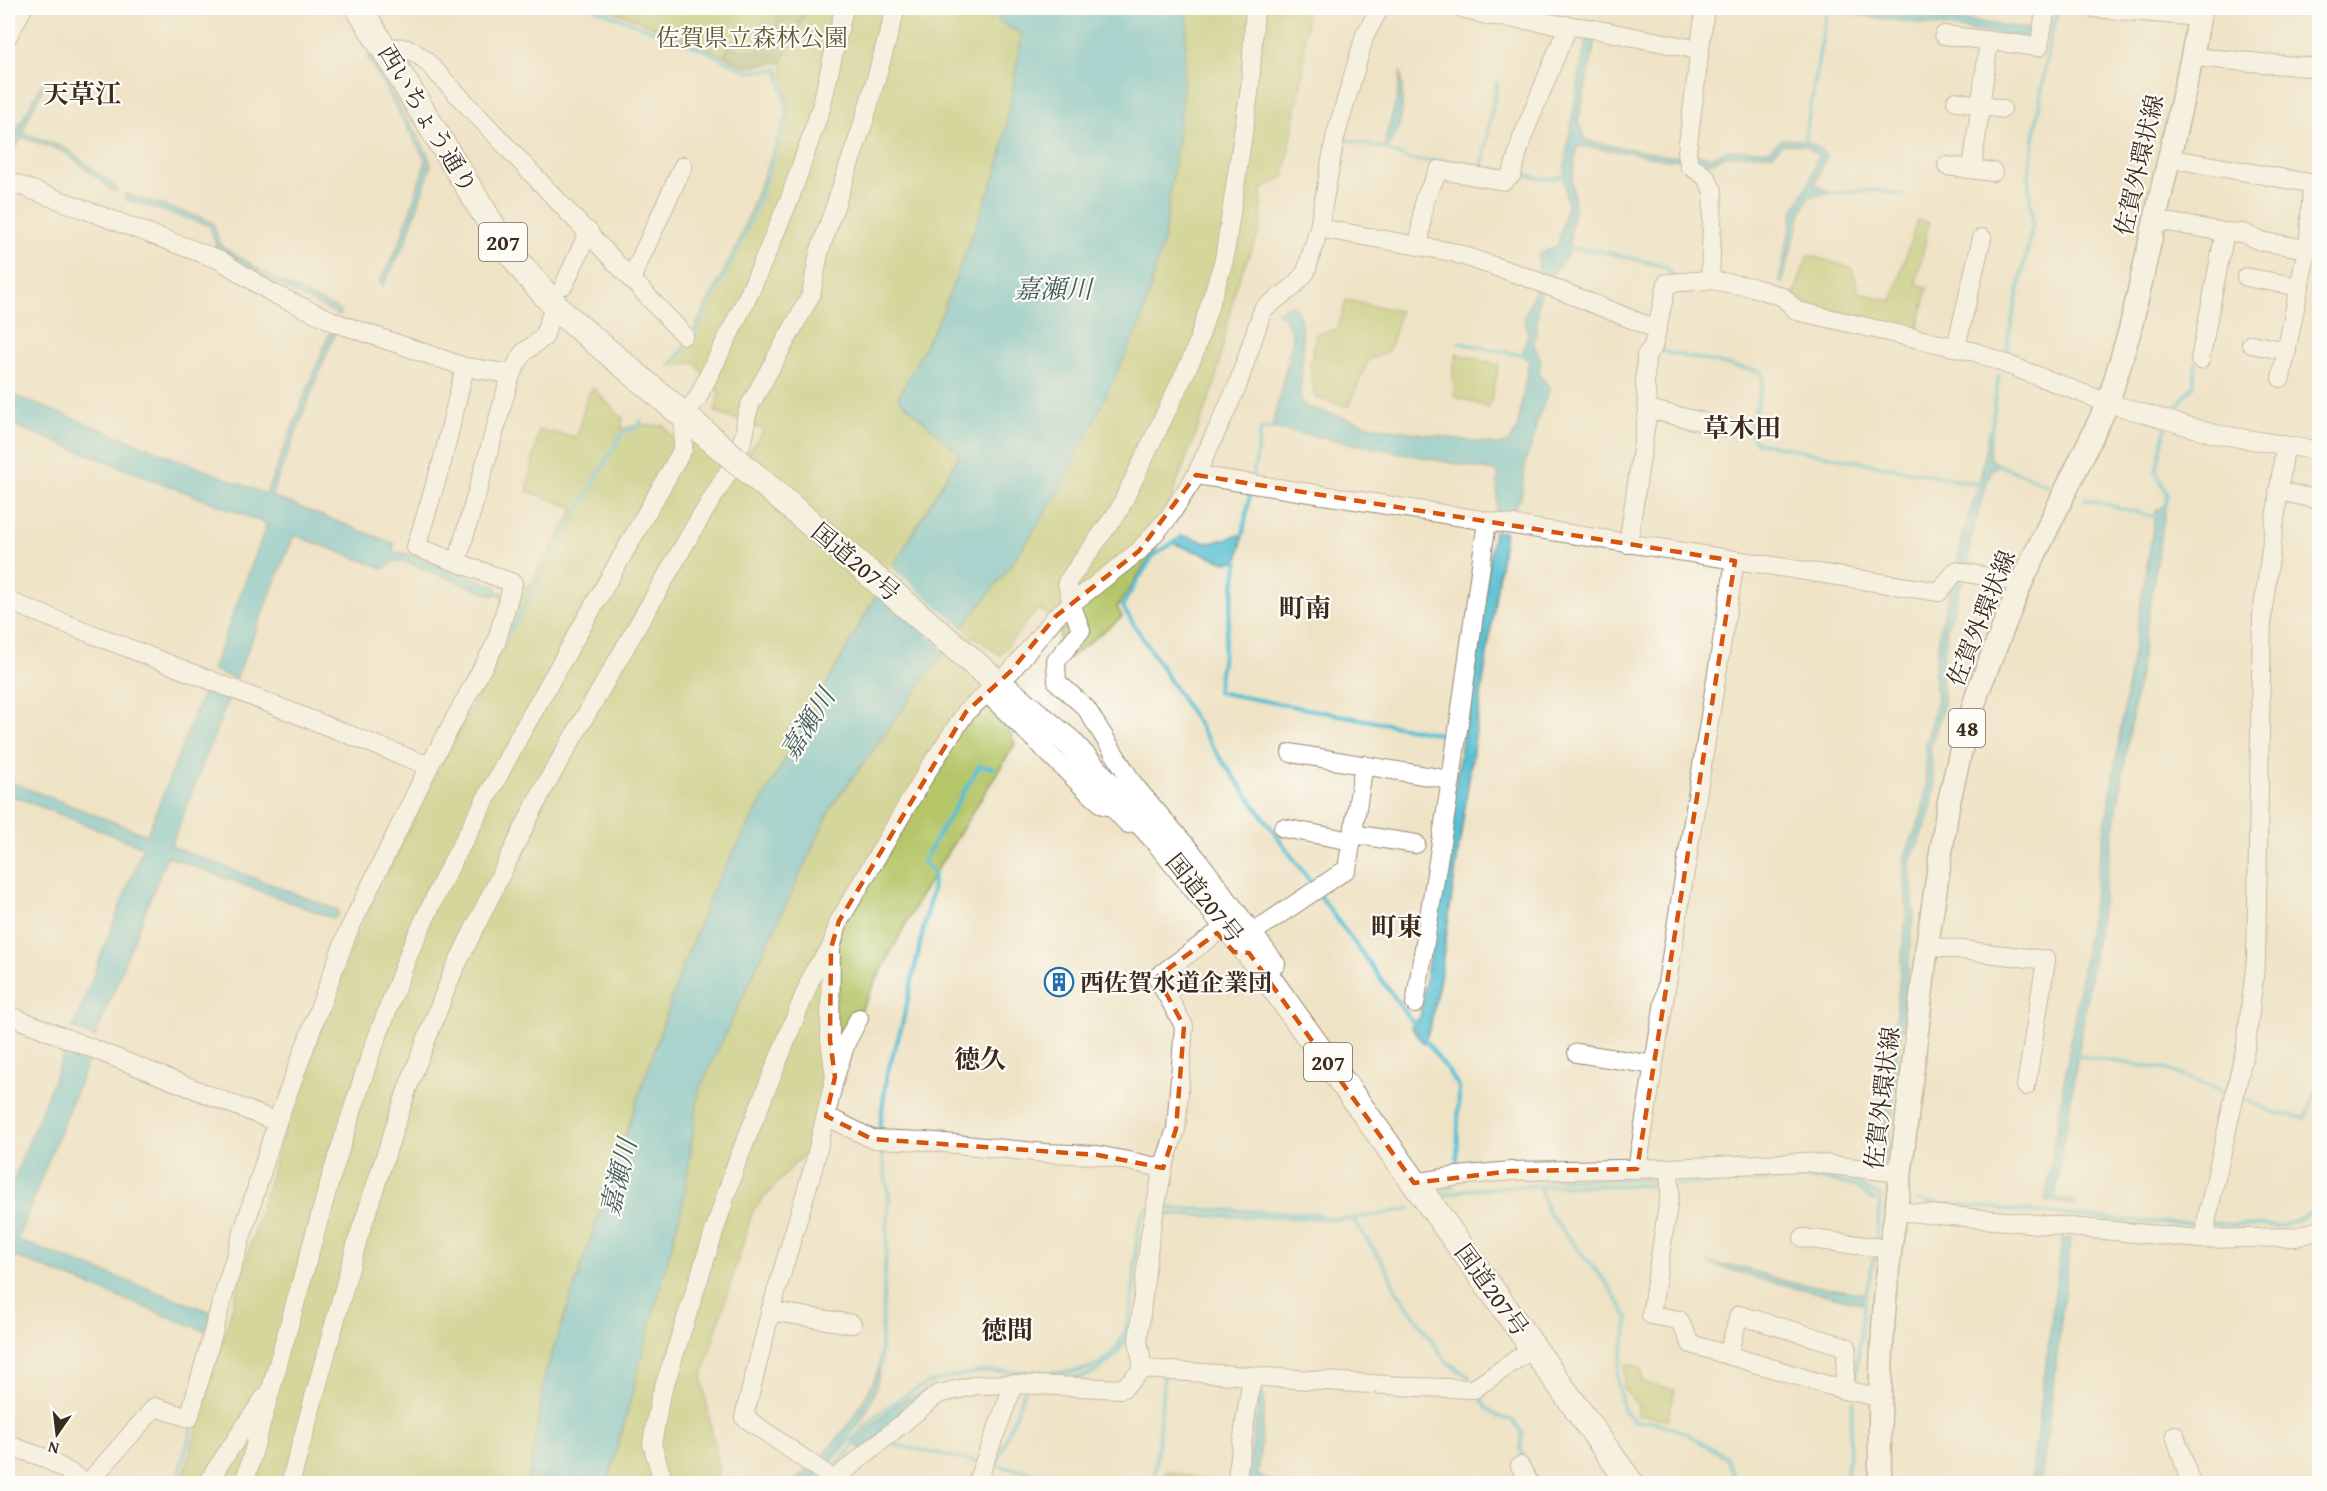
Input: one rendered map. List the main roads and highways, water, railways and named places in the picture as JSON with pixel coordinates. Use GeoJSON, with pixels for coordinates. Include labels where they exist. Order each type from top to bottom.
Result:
{"type":"FeatureCollection","features":[{"type":"Feature","properties":{"kind":"highway","name":"西いちょう通り"},"geometry":{"type":"LineString","coordinates":[[359,8],[499,237],[527,274],[563,314],[693,423]]}},
{"type":"Feature","properties":{"kind":"highway","name":"国道207号"},"geometry":{"type":"LineString","coordinates":[[693,423],[991,683],[1069,742],[1251,943],[1268,980],[1631,1484]]}},
{"type":"Feature","properties":{"kind":"main road","name":"佐賀外環状線"},"geometry":{"type":"LineString","coordinates":[[1880,1484],[1879,1397],[1889,1249],[1896,1211],[1927,946],[1948,806],[1962,745],[1978,692],[2021,583],[2108,403],[2130,330],[2192,57],[2200,12]]}},
{"type":"Feature","properties":{"kind":"water","name":"嘉瀬川"},"geometry":{"type":"Polygon","coordinates":[[[1000,8],[1188,8],[1181,113],[1164,237],[1141,323],[1060,491],[1013,562],[832,806],[699,1090],[684,1199],[608,1483],[528,1484],[546,1371],[681,971],[713,889],[878,592],[960,454],[898,398],[943,311],[1000,163],[1022,34],[999,21],[1000,8]]]}},
{"type":"Feature","properties":{"kind":"water"},"geometry":{"type":"Polygon","coordinates":[[[1806,8],[1877,8],[2036,30],[2035,39],[1806,8]]]}},
{"type":"Feature","properties":{"kind":"water"},"geometry":{"type":"Polygon","coordinates":[[[1587,34],[1596,37],[1578,122],[1587,141],[1669,156],[1681,156],[1683,159],[1665,160],[1633,153],[1577,146],[1572,179],[1574,205],[1568,253],[1548,281],[1540,278],[1538,255],[1558,245],[1567,204],[1564,176],[1568,141],[1587,34]]]}},
{"type":"Feature","properties":{"kind":"water"},"geometry":{"type":"Polygon","coordinates":[[[370,55],[428,154],[431,166],[405,244],[382,287],[379,283],[400,242],[426,161],[367,57],[370,55]]]}},
{"type":"Feature","properties":{"kind":"water"},"geometry":{"type":"Polygon","coordinates":[[[1401,71],[1402,113],[1400,123],[1392,142],[1385,149],[1386,137],[1397,99],[1401,71]]]}},
{"type":"Feature","properties":{"kind":"water"},"geometry":{"type":"Polygon","coordinates":[[[43,82],[42,90],[22,132],[67,149],[118,189],[115,192],[64,152],[22,137],[8,160],[8,145],[43,82]]]}},
{"type":"Feature","properties":{"kind":"water"},"geometry":{"type":"Polygon","coordinates":[[[1782,139],[1807,142],[1822,151],[1826,157],[1815,185],[1832,193],[1810,196],[1802,210],[1782,283],[1779,282],[1794,210],[1811,179],[1818,155],[1805,145],[1782,144],[1773,154],[1727,155],[1710,163],[1695,159],[1694,154],[1711,157],[1728,150],[1769,150],[1782,139]]]}},
{"type":"Feature","properties":{"kind":"water"},"geometry":{"type":"Polygon","coordinates":[[[126,194],[213,223],[220,243],[225,249],[277,280],[341,311],[340,316],[276,284],[220,252],[210,226],[125,199],[126,194]]]}},
{"type":"Feature","properties":{"kind":"water"},"geometry":{"type":"Polygon","coordinates":[[[1536,287],[1541,289],[1534,345],[1541,361],[1539,375],[1550,388],[1537,420],[1533,442],[1526,459],[1521,498],[1507,519],[1496,517],[1498,472],[1272,428],[1293,337],[1285,318],[1277,312],[1293,304],[1300,317],[1303,348],[1300,398],[1306,407],[1377,427],[1498,445],[1509,442],[1517,430],[1529,361],[1522,355],[1528,334],[1524,318],[1536,287]]]}},
{"type":"Feature","properties":{"kind":"water"},"geometry":{"type":"Polygon","coordinates":[[[331,329],[336,330],[271,496],[395,544],[392,552],[411,554],[497,587],[496,591],[503,593],[503,596],[495,593],[494,596],[407,562],[393,561],[385,569],[294,535],[236,679],[212,670],[267,524],[8,423],[8,393],[266,494],[331,329]]]}},
{"type":"Feature","properties":{"kind":"water"},"geometry":{"type":"Polygon","coordinates":[[[1989,430],[1990,459],[1999,465],[1991,470],[1970,541],[1968,566],[1957,565],[1962,537],[1979,485],[1989,430]]]}},
{"type":"Feature","properties":{"kind":"water"},"geometry":{"type":"Polygon","coordinates":[[[2166,505],[2055,1197],[2076,1201],[2075,1205],[2045,1201],[2156,510],[2166,505]]]}},
{"type":"Feature","properties":{"kind":"water"},"geometry":{"type":"Polygon","coordinates":[[[1494,531],[1505,532],[1440,977],[1430,1027],[1424,1044],[1411,1027],[1420,1017],[1494,531]]]}},
{"type":"Feature","properties":{"kind":"water"},"geometry":{"type":"Polygon","coordinates":[[[1243,534],[1238,561],[1226,562],[1175,544],[1181,535],[1210,543],[1243,534]]]}},
{"type":"Feature","properties":{"kind":"water"},"geometry":{"type":"Polygon","coordinates":[[[1955,578],[1963,580],[1947,627],[1941,680],[1944,703],[1930,749],[1935,788],[1928,821],[1910,861],[1914,912],[1887,1163],[1880,1163],[1907,909],[1903,861],[1922,813],[1926,787],[1925,746],[1937,699],[1934,676],[1941,624],[1955,578]]]}},
{"type":"Feature","properties":{"kind":"water"},"geometry":{"type":"Polygon","coordinates":[[[205,688],[229,697],[171,846],[338,910],[338,916],[332,918],[167,856],[95,1038],[73,1028],[143,847],[8,794],[8,781],[147,835],[205,688]]]}},
{"type":"Feature","properties":{"kind":"water"},"geometry":{"type":"Polygon","coordinates":[[[66,1049],[89,1058],[17,1240],[211,1312],[205,1331],[11,1255],[8,1263],[8,1194],[66,1049]]]}},
{"type":"Feature","properties":{"kind":"water"},"geometry":{"type":"Polygon","coordinates":[[[2062,1238],[2071,1239],[2041,1483],[2031,1483],[2062,1238]]]}},
{"type":"Feature","properties":{"kind":"water"},"geometry":{"type":"Polygon","coordinates":[[[1708,1263],[1743,1268],[1785,1281],[1867,1294],[1864,1304],[1760,1279],[1708,1263]]]}},
{"type":"Feature","properties":{"kind":"water"},"geometry":{"type":"Polygon","coordinates":[[[880,1365],[872,1400],[854,1430],[808,1483],[790,1484],[818,1460],[843,1431],[864,1399],[880,1365]]]}},
{"type":"Feature","properties":{"kind":"water"},"geometry":{"type":"Polygon","coordinates":[[[1260,1387],[1265,1400],[1258,1475],[1276,1483],[1246,1484],[1258,1406],[1257,1389],[1260,1387]]]}},
{"type":"Feature","properties":{"kind":"water"},"geometry":{"type":"Polygon","coordinates":[[[918,1394],[922,1402],[862,1450],[853,1442],[899,1402],[918,1394]]]}},
{"type":"Feature","properties":{"kind":"waterway"},"geometry":{"type":"LineString","coordinates":[[593,8],[704,50],[749,72],[778,69],[788,113],[757,204],[740,244],[693,336],[675,362]]}},
{"type":"Feature","properties":{"kind":"waterway"},"geometry":{"type":"LineString","coordinates":[[1379,28],[1392,8]]}},
{"type":"Feature","properties":{"kind":"waterway"},"geometry":{"type":"LineString","coordinates":[[1805,140],[1827,10]]}},
{"type":"Feature","properties":{"kind":"waterway"},"geometry":{"type":"LineString","coordinates":[[2007,359],[2008,339],[2033,224],[2028,177],[2050,37],[2058,12]]}},
{"type":"Feature","properties":{"kind":"waterway"},"geometry":{"type":"LineString","coordinates":[[1482,167],[1497,83]]}},
{"type":"Feature","properties":{"kind":"waterway"},"geometry":{"type":"LineString","coordinates":[[1344,137],[1343,139],[1385,149],[1411,160],[1445,161],[1504,171]]}},
{"type":"Feature","properties":{"kind":"waterway"},"geometry":{"type":"LineString","coordinates":[[1520,174],[1547,179],[1564,176]]}},
{"type":"Feature","properties":{"kind":"waterway"},"geometry":{"type":"LineString","coordinates":[[1832,193],[1880,190],[1904,196]]}},
{"type":"Feature","properties":{"kind":"waterway"},"geometry":{"type":"LineString","coordinates":[[1569,248],[1601,251],[1666,267],[1673,277]]}},
{"type":"Feature","properties":{"kind":"waterway"},"geometry":{"type":"LineString","coordinates":[[1459,343],[1522,355]]}},
{"type":"Feature","properties":{"kind":"waterway"},"geometry":{"type":"LineString","coordinates":[[1661,349],[1661,351],[1761,372],[1763,383],[1749,434],[1756,442],[1982,485]]}},
{"type":"Feature","properties":{"kind":"waterway"},"geometry":{"type":"LineString","coordinates":[[2171,413],[2194,385],[2196,363]]}},
{"type":"Feature","properties":{"kind":"waterway"},"geometry":{"type":"LineString","coordinates":[[1989,445],[1999,375]]}},
{"type":"Feature","properties":{"kind":"waterway"},"geometry":{"type":"LineString","coordinates":[[507,636],[622,433],[638,427],[641,421]]}},
{"type":"Feature","properties":{"kind":"waterway"},"geometry":{"type":"LineString","coordinates":[[2166,427],[2156,472],[2168,495],[2166,505]]}},
{"type":"Feature","properties":{"kind":"waterway"},"geometry":{"type":"LineString","coordinates":[[1253,476],[1261,429],[1272,428]]}},
{"type":"Feature","properties":{"kind":"waterway"},"geometry":{"type":"LineString","coordinates":[[1999,465],[2050,486]]}},
{"type":"Feature","properties":{"kind":"waterway"},"geometry":{"type":"LineString","coordinates":[[1243,534],[1250,494]]}},
{"type":"Feature","properties":{"kind":"waterway"},"geometry":{"type":"LineString","coordinates":[[2085,499],[2155,517]]}},
{"type":"Feature","properties":{"kind":"waterway"},"geometry":{"type":"LineString","coordinates":[[1180,538],[1153,556],[1122,606],[1218,755],[1312,884]]}},
{"type":"Feature","properties":{"kind":"waterway"},"geometry":{"type":"LineString","coordinates":[[1238,561],[1217,692],[1450,736]]}},
{"type":"Feature","properties":{"kind":"waterway"},"geometry":{"type":"LineString","coordinates":[[879,1132],[887,1074],[902,1025],[932,891],[934,873],[923,861],[979,766],[994,768]]}},
{"type":"Feature","properties":{"kind":"waterway"},"geometry":{"type":"LineString","coordinates":[[1320,896],[1416,1027]]}},
{"type":"Feature","properties":{"kind":"waterway"},"geometry":{"type":"LineString","coordinates":[[1422,1036],[1459,1086],[1457,1161]]}},
{"type":"Feature","properties":{"kind":"waterway"},"geometry":{"type":"LineString","coordinates":[[2078,1056],[2165,1069],[2227,1093]]}},
{"type":"Feature","properties":{"kind":"waterway"},"geometry":{"type":"LineString","coordinates":[[2242,1098],[2276,1113],[2306,1118],[2320,1082]]}},
{"type":"Feature","properties":{"kind":"waterway"},"geometry":{"type":"LineString","coordinates":[[880,1365],[889,1197],[881,1147]]}},
{"type":"Feature","properties":{"kind":"waterway"},"geometry":{"type":"LineString","coordinates":[[1676,1178],[1806,1171]]}},
{"type":"Feature","properties":{"kind":"waterway"},"geometry":{"type":"LineString","coordinates":[[1814,1172],[1851,1177],[1882,1197]]}},
{"type":"Feature","properties":{"kind":"waterway"},"geometry":{"type":"LineString","coordinates":[[1675,1185],[1805,1178],[1854,1185],[1872,1199],[1880,1202],[1876,1241]]}},
{"type":"Feature","properties":{"kind":"waterway"},"geometry":{"type":"LineString","coordinates":[[1544,1179],[1665,1179]]}},
{"type":"Feature","properties":{"kind":"waterway"},"geometry":{"type":"LineString","coordinates":[[1438,1197],[1465,1190],[1517,1186],[1665,1185]]}},
{"type":"Feature","properties":{"kind":"waterway"},"geometry":{"type":"LineString","coordinates":[[1436,1190],[1453,1186]]}},
{"type":"Feature","properties":{"kind":"waterway"},"geometry":{"type":"LineString","coordinates":[[1540,1188],[1548,1213],[1608,1285],[1629,1319],[1617,1377],[1623,1410],[1634,1421],[1655,1422],[1686,1433],[1726,1457],[1737,1484]]}},
{"type":"Feature","properties":{"kind":"waterway"},"geometry":{"type":"LineString","coordinates":[[1917,1201],[2142,1222],[2201,1223]]}},
{"type":"Feature","properties":{"kind":"waterway"},"geometry":{"type":"LineString","coordinates":[[826,1467],[860,1431],[885,1409],[927,1384],[953,1376],[980,1372],[1048,1373],[1083,1370],[1109,1357],[1118,1346],[1129,1320],[1138,1233],[1140,1222],[1148,1207]]}},
{"type":"Feature","properties":{"kind":"waterway"},"geometry":{"type":"LineString","coordinates":[[2211,1224],[2281,1226],[2320,1207]]}},
{"type":"Feature","properties":{"kind":"waterway"},"geometry":{"type":"LineString","coordinates":[[1162,1208],[1320,1214]]}},
{"type":"Feature","properties":{"kind":"waterway"},"geometry":{"type":"LineString","coordinates":[[1160,1214],[1353,1219],[1410,1209]]}},
{"type":"Feature","properties":{"kind":"waterway"},"geometry":{"type":"LineString","coordinates":[[1353,1219],[1387,1269],[1395,1288],[1447,1362],[1469,1377]]}},
{"type":"Feature","properties":{"kind":"waterway"},"geometry":{"type":"LineString","coordinates":[[1855,1381],[1865,1298],[1875,1252]]}},
{"type":"Feature","properties":{"kind":"waterway"},"geometry":{"type":"LineString","coordinates":[[1043,1377],[1080,1377],[1093,1373],[1114,1357],[1131,1327]]}},
{"type":"Feature","properties":{"kind":"waterway"},"geometry":{"type":"LineString","coordinates":[[1154,1484],[1165,1377]]}},
{"type":"Feature","properties":{"kind":"waterway"},"geometry":{"type":"LineString","coordinates":[[914,1397],[934,1387]]}},
{"type":"Feature","properties":{"kind":"waterway"},"geometry":{"type":"LineString","coordinates":[[996,1465],[1025,1390]]}},
{"type":"Feature","properties":{"kind":"waterway"},"geometry":{"type":"LineString","coordinates":[[1478,1394],[1486,1407],[1499,1417],[1512,1420],[1523,1433],[1520,1448],[1526,1462]]}},
{"type":"Feature","properties":{"kind":"waterway"},"geometry":{"type":"LineString","coordinates":[[1846,1484],[1853,1401]]}},
{"type":"Feature","properties":{"kind":"waterway"},"geometry":{"type":"LineString","coordinates":[[176,1484],[194,1421]]}},
{"type":"Feature","properties":{"kind":"waterway"},"geometry":{"type":"LineString","coordinates":[[891,1440],[895,1445],[979,1462]]}},
{"type":"Feature","properties":{"kind":"waterway"},"geometry":{"type":"LineString","coordinates":[[835,1466],[859,1441]]}},
{"type":"Feature","properties":{"kind":"waterway"},"geometry":{"type":"LineString","coordinates":[[989,1464],[1088,1484]]}},
{"type":"Feature","properties":{"kind":"waterway"},"geometry":{"type":"LineString","coordinates":[[811,1484],[819,1475]]}},
{"type":"Feature","properties":{"kind":"place","name":"西佐賀水道企業団"},"geometry":{"type":"Point","coordinates":[1059,982]}},
{"type":"Feature","properties":{"kind":"district","name":"天草江"},"geometry":{"type":"Point","coordinates":[82,93]}},
{"type":"Feature","properties":{"kind":"district","name":"草木田"},"geometry":{"type":"Point","coordinates":[1742,427]}},
{"type":"Feature","properties":{"kind":"district","name":"町南"},"geometry":{"type":"Point","coordinates":[1305,607]}},
{"type":"Feature","properties":{"kind":"district","name":"町東"},"geometry":{"type":"Point","coordinates":[1397,926]}},
{"type":"Feature","properties":{"kind":"district","name":"徳久"},"geometry":{"type":"Point","coordinates":[980,1058]}},
{"type":"Feature","properties":{"kind":"district","name":"徳間"},"geometry":{"type":"Point","coordinates":[1007,1329]}},
{"type":"Feature","properties":{"kind":"park label","name":"佐賀県立森林公園"},"geometry":{"type":"Point","coordinates":[752,37]}}]}
